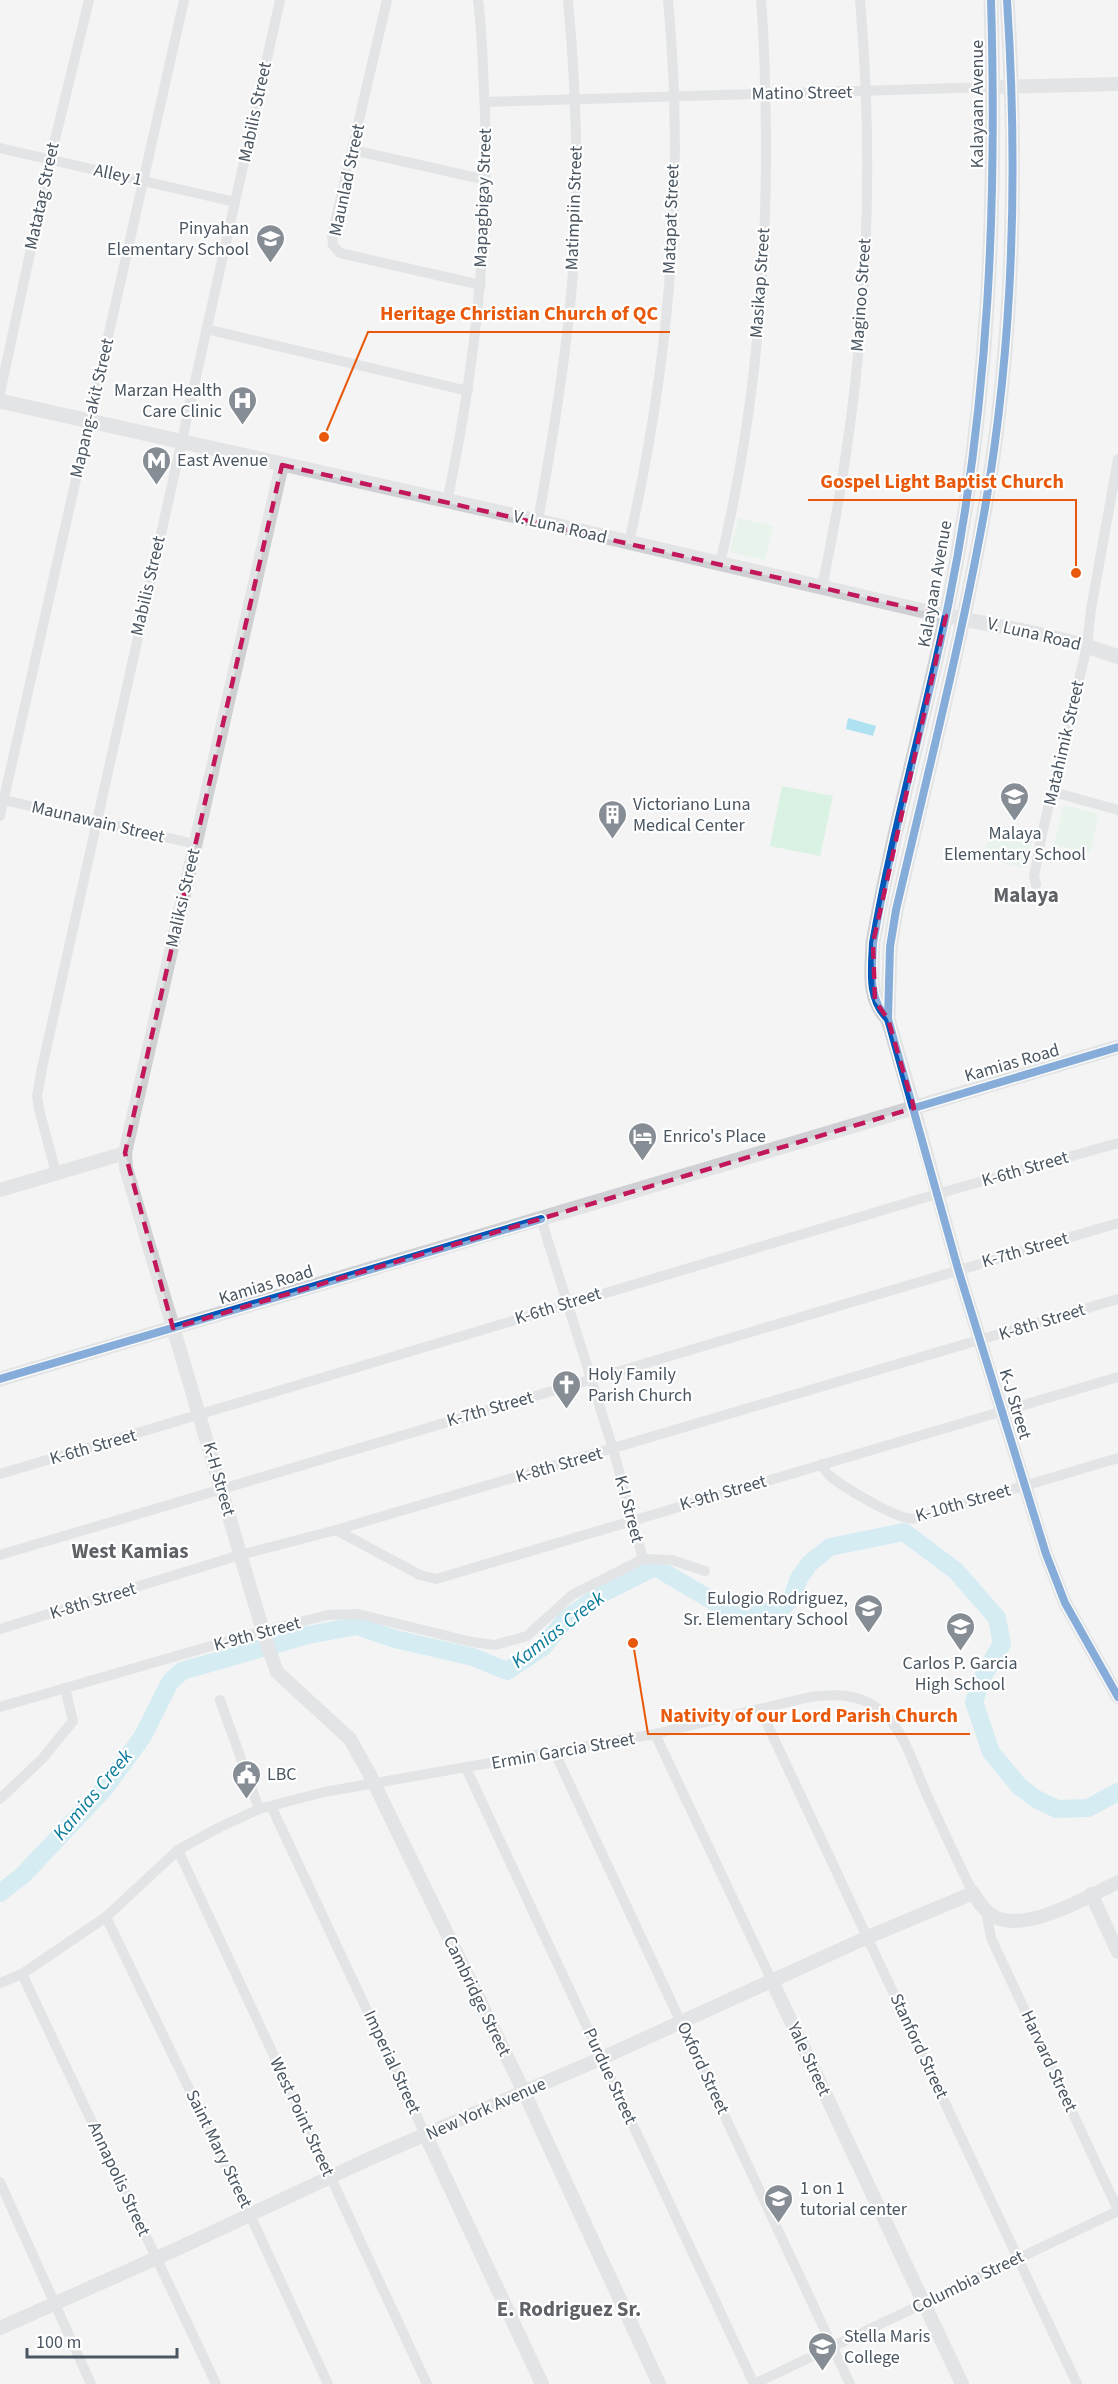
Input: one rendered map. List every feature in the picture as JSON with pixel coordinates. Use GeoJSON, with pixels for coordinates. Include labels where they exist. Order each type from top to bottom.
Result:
{"type":"FeatureCollection","features":[{"type":"Feature","properties":{"kind":"main road","name":"Kalayaan Avenue"},"geometry":{"type":"LineString","coordinates":[[888,1019],[877,1006],[874,994],[873,943],[946,616],[983,378],[990,266],[993,87],[991,0]]}},
{"type":"Feature","properties":{"kind":"main road","name":"Kalayaan Avenue"},"geometry":{"type":"LineString","coordinates":[[914,1108],[888,1019],[890,947],[896,910],[963,619],[985,508],[1005,341],[1013,184],[1013,88],[1007,0]]}},
{"type":"Feature","properties":{"kind":"main road","name":"V. Luna Road"},"geometry":{"type":"LineString","coordinates":[[0,401],[538,521],[946,616],[1034,633],[1087,646],[1118,657]]}},
{"type":"Feature","properties":{"kind":"main road","name":"Kamias Road"},"geometry":{"type":"LineString","coordinates":[[0,1380],[1118,1047]]}},
{"type":"Feature","properties":{"kind":"street","name":"Matatag Street"},"geometry":{"type":"LineString","coordinates":[[0,393],[50,160],[89,0]]}},
{"type":"Feature","properties":{"kind":"street","name":"Mapang-akit Street"},"geometry":{"type":"LineString","coordinates":[[0,816],[184,0]]}},
{"type":"Feature","properties":{"kind":"street","name":"Mabilis Street"},"geometry":{"type":"LineString","coordinates":[[56,1173],[37,1096],[42,1068],[280,0]]}},
{"type":"Feature","properties":{"kind":"street","name":"Maunlad Street"},"geometry":{"type":"LineString","coordinates":[[387,0],[333,234],[333,245],[340,253],[481,285]]}},
{"type":"Feature","properties":{"kind":"street","name":"Mapagbigay Street"},"geometry":{"type":"LineString","coordinates":[[447,502],[468,391],[481,285],[486,180],[485,102],[478,0]]}},
{"type":"Feature","properties":{"kind":"street","name":"Matimpiin Street"},"geometry":{"type":"LineString","coordinates":[[538,521],[558,410],[571,296],[576,203],[576,99],[568,0]]}},
{"type":"Feature","properties":{"kind":"street","name":"Matapat Street"},"geometry":{"type":"LineString","coordinates":[[629,542],[651,432],[665,318],[672,207],[673,97],[668,0]]}},
{"type":"Feature","properties":{"kind":"street","name":"Masikap Street"},"geometry":{"type":"LineString","coordinates":[[720,563],[736,486],[758,326],[766,171],[766,94],[761,0]]}},
{"type":"Feature","properties":{"kind":"street","name":"Maginoo Street"},"geometry":{"type":"LineString","coordinates":[[822,587],[844,468],[861,318],[867,178],[866,92],[860,0]]}},
{"type":"Feature","properties":{"kind":"street","name":"Matino Street"},"geometry":{"type":"LineString","coordinates":[[485,102],[1118,84]]}},
{"type":"Feature","properties":{"kind":"street","name":"Alley 1"},"geometry":{"type":"LineString","coordinates":[[0,148],[236,202]]}},
{"type":"Feature","properties":{"kind":"street"},"geometry":{"type":"LineString","coordinates":[[353,150],[486,180]]}},
{"type":"Feature","properties":{"kind":"street"},"geometry":{"type":"LineString","coordinates":[[206,329],[468,391]]}},
{"type":"Feature","properties":{"kind":"street","name":"Matahimik Street"},"geometry":{"type":"LineString","coordinates":[[1035,885],[1036,868],[1087,646],[1091,609],[1118,459]]}},
{"type":"Feature","properties":{"kind":"street","name":"Maliksi Street"},"geometry":{"type":"LineString","coordinates":[[174,1328],[126,1168],[125,1153],[282,465]]}},
{"type":"Feature","properties":{"kind":"street"},"geometry":{"type":"LineString","coordinates":[[1053,792],[1118,810]]}},
{"type":"Feature","properties":{"kind":"street","name":"Maunawain Street"},"geometry":{"type":"LineString","coordinates":[[2,799],[195,844]]}},
{"type":"Feature","properties":{"kind":"street","name":"K-J Street"},"geometry":{"type":"LineString","coordinates":[[914,1108],[979,1341],[1043,1546],[1065,1603],[1118,1697]]}},
{"type":"Feature","properties":{"kind":"street","name":"K-6th Street"},"geometry":{"type":"LineString","coordinates":[[0,1474],[937,1194],[1118,1143]]}},
{"type":"Feature","properties":{"kind":"street"},"geometry":{"type":"LineString","coordinates":[[0,1190],[125,1153]]}},
{"type":"Feature","properties":{"kind":"street","name":"K-I Street"},"geometry":{"type":"LineString","coordinates":[[541,1219],[613,1449],[643,1559]]}},
{"type":"Feature","properties":{"kind":"street","name":"K-7th Street"},"geometry":{"type":"LineString","coordinates":[[0,1555],[1118,1223]]}},
{"type":"Feature","properties":{"kind":"street","name":"K-8th Street"},"geometry":{"type":"LineString","coordinates":[[0,1629],[240,1555],[336,1530],[1118,1299]]}},
{"type":"Feature","properties":{"kind":"street","name":"K-H Street"},"geometry":{"type":"LineString","coordinates":[[174,1328],[264,1634]]}},
{"type":"Feature","properties":{"kind":"street","name":"K-9th Street"},"geometry":{"type":"LineString","coordinates":[[336,1530],[420,1575],[435,1579],[1118,1377]]}},
{"type":"Feature","properties":{"kind":"street","name":"K-10th Street"},"geometry":{"type":"LineString","coordinates":[[822,1464],[829,1476],[882,1508],[906,1519],[919,1518],[1118,1458]]}},
{"type":"Feature","properties":{"kind":"street","name":"K-9th Street"},"geometry":{"type":"LineString","coordinates":[[0,1707],[328,1615],[358,1614],[472,1642],[495,1645],[527,1636],[572,1595],[643,1559],[672,1560],[705,1571]]}},
{"type":"Feature","properties":{"kind":"street","name":"Cambridge Street"},"geometry":{"type":"LineString","coordinates":[[264,1634],[277,1672],[350,1739],[374,1784],[524,2092],[659,2384]]}},
{"type":"Feature","properties":{"kind":"street"},"geometry":{"type":"LineString","coordinates":[[0,1799],[43,1758],[73,1721],[65,1688]]}},
{"type":"Feature","properties":{"kind":"street","name":"Ermin Garcia Street"},"geometry":{"type":"LineString","coordinates":[[0,1983],[22,1974],[106,1917],[178,1850],[259,1809],[324,1792],[655,1734],[810,1696],[840,1694],[863,1700],[879,1709],[897,1729],[973,1893],[986,1910]]}},
{"type":"Feature","properties":{"kind":"street"},"geometry":{"type":"LineString","coordinates":[[220,1700],[259,1809]]}},
{"type":"Feature","properties":{"kind":"street","name":"Stanford Street"},"geometry":{"type":"LineString","coordinates":[[760,1709],[1077,2384]]}},
{"type":"Feature","properties":{"kind":"street","name":"Yale Street"},"geometry":{"type":"LineString","coordinates":[[655,1734],[962,2384]]}},
{"type":"Feature","properties":{"kind":"street","name":"Oxford Street"},"geometry":{"type":"LineString","coordinates":[[555,1753],[850,2384]]}},
{"type":"Feature","properties":{"kind":"street","name":"Purdue Street"},"geometry":{"type":"LineString","coordinates":[[466,1768],[754,2384]]}},
{"type":"Feature","properties":{"kind":"street","name":"Imperial Street"},"geometry":{"type":"LineString","coordinates":[[271,1806],[542,2384]]}},
{"type":"Feature","properties":{"kind":"street","name":"West Point Street"},"geometry":{"type":"LineString","coordinates":[[178,1850],[427,2384]]}},
{"type":"Feature","properties":{"kind":"street"},"geometry":{"type":"LineString","coordinates":[[986,1910],[995,1917],[1018,1921],[1044,1915],[1118,1882]]}},
{"type":"Feature","properties":{"kind":"street","name":"New York Avenue"},"geometry":{"type":"LineString","coordinates":[[0,2328],[331,2177],[602,2058],[868,1937],[973,1893]]}},
{"type":"Feature","properties":{"kind":"street"},"geometry":{"type":"LineString","coordinates":[[1091,1894],[1118,1952]]}},
{"type":"Feature","properties":{"kind":"street","name":"Harvard Street"},"geometry":{"type":"LineString","coordinates":[[986,1910],[991,1938],[1118,2210]]}},
{"type":"Feature","properties":{"kind":"street","name":"Saint Mary Street"},"geometry":{"type":"LineString","coordinates":[[106,1917],[250,2215],[328,2384]]}},
{"type":"Feature","properties":{"kind":"street","name":"Annapolis Street"},"geometry":{"type":"LineString","coordinates":[[22,1974],[216,2384]]}},
{"type":"Feature","properties":{"kind":"street"},"geometry":{"type":"LineString","coordinates":[[0,2181],[90,2384]]}},
{"type":"Feature","properties":{"kind":"street","name":"Columbia Street"},"geometry":{"type":"LineString","coordinates":[[754,2384],[1118,2210]]}},
{"type":"Feature","properties":{"kind":"highlighted area"},"geometry":{"type":"Polygon","coordinates":[[[282,465],[946,616],[873,943],[875,1001],[888,1019],[914,1108],[173,1328],[125,1153],[282,465]]]}},
{"type":"Feature","properties":{"kind":"green space"},"geometry":{"type":"Polygon","coordinates":[[[738,518],[773,526],[765,560],[730,552],[738,518]]]}},
{"type":"Feature","properties":{"kind":"green space"},"geometry":{"type":"Polygon","coordinates":[[[782,786],[833,796],[820,856],[770,846],[782,786]]]}},
{"type":"Feature","properties":{"kind":"green space"},"geometry":{"type":"Polygon","coordinates":[[[1064,805],[1099,814],[1090,853],[1054,844],[1064,805]]]}},
{"type":"Feature","properties":{"kind":"green space"},"geometry":{"type":"Polygon","coordinates":[[[991,832],[1031,842],[1026,868],[983,859],[991,832]]]}},
{"type":"Feature","properties":{"kind":"water"},"geometry":{"type":"Polygon","coordinates":[[[848,718],[876,726],[873,736],[846,729],[848,718]]]}},
{"type":"Feature","properties":{"kind":"waterway","name":"Kamias Creek"},"geometry":{"type":"LineString","coordinates":[[0,1893],[22,1876],[105,1788],[143,1736],[170,1682],[182,1671],[308,1635],[357,1626],[395,1639],[473,1657],[507,1671],[542,1648],[566,1619],[601,1594],[655,1567],[737,1615],[780,1610],[792,1598],[799,1578],[810,1563],[830,1547],[904,1532],[956,1571],[997,1618],[1002,1644],[984,1674],[974,1702],[991,1752],[1019,1786],[1036,1799],[1057,1809],[1088,1808],[1118,1792]]}},
{"type":"Feature","properties":{"kind":"cycle path"},"geometry":{"type":"LineString","coordinates":[[888,1019],[881,1011],[872,983],[873,943],[890,857],[949,601],[963,527],[981,377],[991,227],[993,151],[991,0]]}},
{"type":"Feature","properties":{"kind":"cycle path"},"geometry":{"type":"LineString","coordinates":[[1007,0],[1013,191],[1008,318],[995,445],[976,559],[896,910],[890,947],[888,1019],[958,1269],[1046,1554],[1065,1603],[1118,1697]]}},
{"type":"Feature","properties":{"kind":"cycle path"},"geometry":{"type":"LineString","coordinates":[[914,1108],[1118,1047]]}},
{"type":"Feature","properties":{"kind":"cycle path"},"geometry":{"type":"LineString","coordinates":[[0,1379],[541,1219]]}},
{"type":"Feature","properties":{"kind":"place","name":"Pinyahan Elementary School"},"geometry":{"type":"Point","coordinates":[270,264]}},
{"type":"Feature","properties":{"kind":"place","name":"Marzan Health Care Clinic"},"geometry":{"type":"Point","coordinates":[243,426]}},
{"type":"Feature","properties":{"kind":"place","name":"Heritage Christian Church of QC"},"geometry":{"type":"Point","coordinates":[324,437]}},
{"type":"Feature","properties":{"kind":"place","name":"East Avenue"},"geometry":{"type":"Point","coordinates":[156,486]}},
{"type":"Feature","properties":{"kind":"place","name":"Gospel Light Baptist Church"},"geometry":{"type":"Point","coordinates":[1076,573]}},
{"type":"Feature","properties":{"kind":"place","name":"Malaya Elementary School"},"geometry":{"type":"Point","coordinates":[1015,822]}},
{"type":"Feature","properties":{"kind":"place","name":"Victoriano Luna Medical Center"},"geometry":{"type":"Point","coordinates":[612,840]}},
{"type":"Feature","properties":{"kind":"place","name":"Enrico's Place"},"geometry":{"type":"Point","coordinates":[642,1162]}},
{"type":"Feature","properties":{"kind":"place","name":"Holy Family Parish Church"},"geometry":{"type":"Point","coordinates":[567,1410]}},
{"type":"Feature","properties":{"kind":"place","name":"Eulogio Rodriguez, Sr. Elementary School"},"geometry":{"type":"Point","coordinates":[869,1634]}},
{"type":"Feature","properties":{"kind":"place","name":"Nativity of our Lord Parish Church"},"geometry":{"type":"Point","coordinates":[633,1643]}},
{"type":"Feature","properties":{"kind":"place","name":"Carlos P. Garcia High School"},"geometry":{"type":"Point","coordinates":[960,1652]}},
{"type":"Feature","properties":{"kind":"place","name":"LBC"},"geometry":{"type":"Point","coordinates":[246,1800]}},
{"type":"Feature","properties":{"kind":"place","name":"1 on 1 tutorial center"},"geometry":{"type":"Point","coordinates":[779,2224]}},
{"type":"Feature","properties":{"kind":"place","name":"Stella Maris College"},"geometry":{"type":"Point","coordinates":[823,2372]}},
{"type":"Feature","properties":{"kind":"district","name":"Malaya"},"geometry":{"type":"Point","coordinates":[1026,895]}},
{"type":"Feature","properties":{"kind":"district","name":"West Kamias"},"geometry":{"type":"Point","coordinates":[130,1551]}},
{"type":"Feature","properties":{"kind":"district","name":"E. Rodriguez Sr."},"geometry":{"type":"Point","coordinates":[569,2309]}}]}
